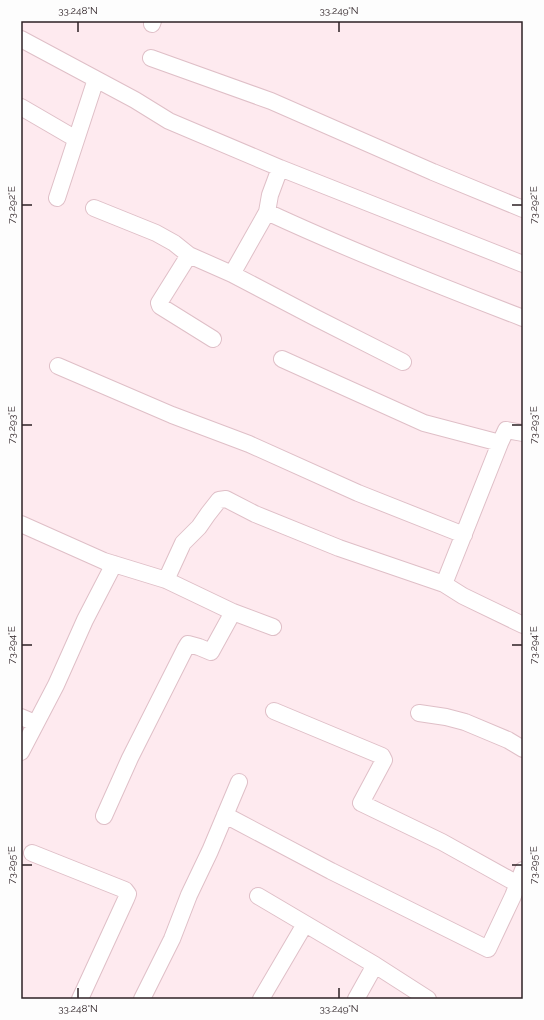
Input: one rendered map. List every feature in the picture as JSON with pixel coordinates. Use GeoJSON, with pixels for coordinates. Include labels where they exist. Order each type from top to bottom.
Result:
{"type":"FeatureCollection","features":[{"type":"Feature","properties":{"kind":"street"},"geometry":{"type":"LineString","coordinates":[[21,39],[135,100],[169,121],[280,168],[523,264]]}},
{"type":"Feature","properties":{"kind":"street"},"geometry":{"type":"LineString","coordinates":[[151,58],[271,101],[433,172],[523,209]]}},
{"type":"Feature","properties":{"kind":"street"},"geometry":{"type":"LineString","coordinates":[[57,198],[96,79]]}},
{"type":"Feature","properties":{"kind":"street"},"geometry":{"type":"LineString","coordinates":[[21,107],[76,139]]}},
{"type":"Feature","properties":{"kind":"street"},"geometry":{"type":"LineString","coordinates":[[232,274],[267,212],[270,195],[280,168]]}},
{"type":"Feature","properties":{"kind":"street"},"geometry":{"type":"LineString","coordinates":[[94,208],[156,233],[174,243],[189,255],[232,274],[403,362]]}},
{"type":"Feature","properties":{"kind":"street"},"geometry":{"type":"LineString","coordinates":[[267,212],[373,259],[523,318]]}},
{"type":"Feature","properties":{"kind":"street"},"geometry":{"type":"LineString","coordinates":[[189,255],[159,303],[160,306],[212,339]]}},
{"type":"Feature","properties":{"kind":"street"},"geometry":{"type":"LineString","coordinates":[[282,359],[424,423],[500,443]]}},
{"type":"Feature","properties":{"kind":"street"},"geometry":{"type":"LineString","coordinates":[[58,366],[172,416],[249,444],[358,493],[464,535]]}},
{"type":"Feature","properties":{"kind":"street"},"geometry":{"type":"LineString","coordinates":[[444,584],[506,430],[523,433]]}},
{"type":"Feature","properties":{"kind":"street"},"geometry":{"type":"LineString","coordinates":[[166,580],[183,543],[199,527],[219,500],[226,499],[255,514],[339,548],[444,584],[463,596],[523,625]]}},
{"type":"Feature","properties":{"kind":"street"},"geometry":{"type":"LineString","coordinates":[[21,524],[114,564],[166,580],[233,612],[273,627]]}},
{"type":"Feature","properties":{"kind":"street"},"geometry":{"type":"LineString","coordinates":[[21,752],[28,720],[56,685],[85,620],[114,564]]}},
{"type":"Feature","properties":{"kind":"street"},"geometry":{"type":"LineString","coordinates":[[104,816],[130,758],[188,644],[199,646],[212,652],[233,612]]}},
{"type":"Feature","properties":{"kind":"street"},"geometry":{"type":"LineString","coordinates":[[224,815],[331,871],[488,949],[521,880],[361,803],[384,760],[382,756],[274,710]]}},
{"type":"Feature","properties":{"kind":"street"},"geometry":{"type":"LineString","coordinates":[[419,713],[446,717],[465,722],[508,740],[523,749]]}},
{"type":"Feature","properties":{"kind":"street"},"geometry":{"type":"LineString","coordinates":[[142,999],[172,938],[239,782]]}},
{"type":"Feature","properties":{"kind":"street"},"geometry":{"type":"LineString","coordinates":[[32,853],[125,890],[128,894],[80,999]]}},
{"type":"Feature","properties":{"kind":"street"},"geometry":{"type":"LineString","coordinates":[[258,896],[375,965],[428,999]]}},
{"type":"Feature","properties":{"kind":"street"},"geometry":{"type":"LineString","coordinates":[[261,999],[305,924]]}},
{"type":"Feature","properties":{"kind":"street"},"geometry":{"type":"LineString","coordinates":[[356,999],[375,965]]}}]}
